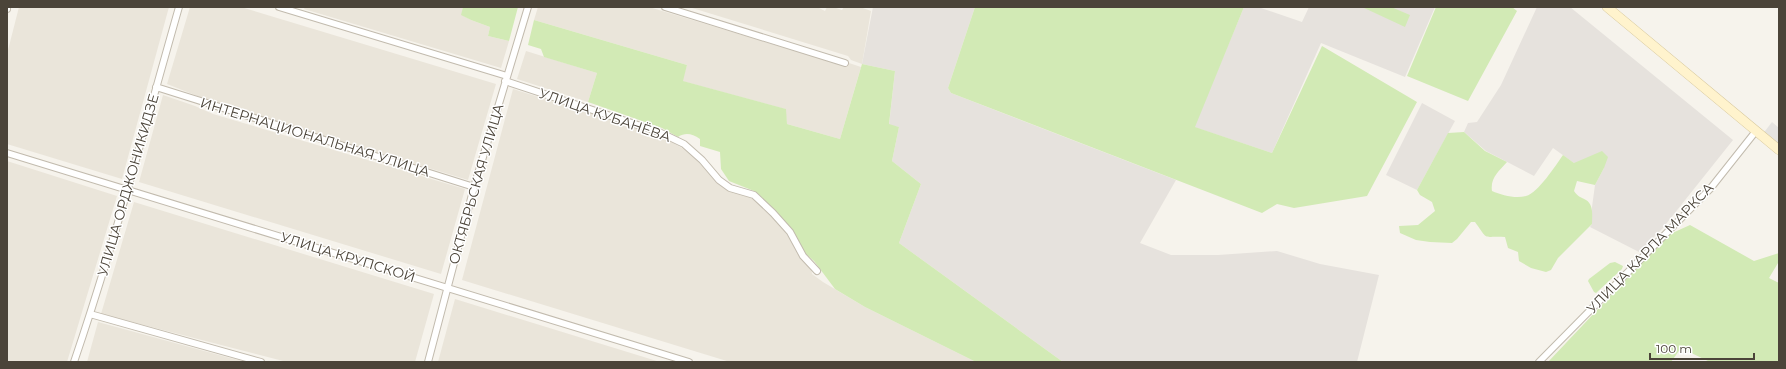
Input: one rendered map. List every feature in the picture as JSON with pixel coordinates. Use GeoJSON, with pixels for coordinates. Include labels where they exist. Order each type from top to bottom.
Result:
{"type":"FeatureCollection","features":[{"type":"Feature","properties":{"kind":"main road"},"geometry":{"type":"LineString","coordinates":[[1607,7],[1779,150]]}},
{"type":"Feature","properties":{"kind":"street","name":"УЛИЦА ОРДЖОНИКИДЗЕ"},"geometry":{"type":"LineString","coordinates":[[74,362],[127,190],[179,7]]}},
{"type":"Feature","properties":{"kind":"street","name":"УЛИЦА КУБАНЁВА"},"geometry":{"type":"LineString","coordinates":[[279,7],[506,79],[659,132],[684,144],[730,188],[754,195],[773,213],[790,232],[803,256],[817,271]]}},
{"type":"Feature","properties":{"kind":"street","name":"ОКТЯБРЬСКАЯ УЛИЦА"},"geometry":{"type":"LineString","coordinates":[[428,362],[474,187],[528,7]]}},
{"type":"Feature","properties":{"kind":"street"},"geometry":{"type":"LineString","coordinates":[[665,7],[845,63]]}},
{"type":"Feature","properties":{"kind":"street","name":"ИНТЕРНАЦИОНАЛЬНАЯ УЛИЦА"},"geometry":{"type":"LineString","coordinates":[[156,87],[474,187]]}},
{"type":"Feature","properties":{"kind":"street","name":"УЛИЦА КАРЛА МАРКСА"},"geometry":{"type":"LineString","coordinates":[[1539,362],[1710,189],[1756,131]]}},
{"type":"Feature","properties":{"kind":"street","name":"УЛИЦА КРУПСКОЙ"},"geometry":{"type":"LineString","coordinates":[[7,153],[689,362]]}},
{"type":"Feature","properties":{"kind":"street"},"geometry":{"type":"LineString","coordinates":[[90,314],[261,362]]}},
{"type":"Feature","properties":{"kind":"shaded area"},"geometry":{"type":"Polygon","coordinates":[[[19,7],[169,7],[122,179],[7,144],[7,54],[19,7]]]}},
{"type":"Feature","properties":{"kind":"shaded area"},"geometry":{"type":"Polygon","coordinates":[[[190,7],[241,7],[496,84],[468,180],[215,103],[167,84],[190,7]]]}},
{"type":"Feature","properties":{"kind":"shaded area"},"geometry":{"type":"Polygon","coordinates":[[[305,7],[463,7],[462,15],[490,27],[488,36],[509,41],[501,68],[304,9],[305,7]]]}},
{"type":"Feature","properties":{"kind":"shaded area"},"geometry":{"type":"Polygon","coordinates":[[[538,7],[649,7],[839,64],[849,63],[861,67],[840,139],[787,124],[785,109],[682,81],[687,65],[534,20],[538,7]]]}},
{"type":"Feature","properties":{"kind":"shaded area"},"geometry":{"type":"Polygon","coordinates":[[[689,7],[817,7],[825,11],[827,7],[842,10],[844,7],[860,7],[871,11],[862,64],[851,60],[848,56],[689,7]]]}},
{"type":"Feature","properties":{"kind":"shaded area"},"geometry":{"type":"Polygon","coordinates":[[[873,7],[975,7],[948,88],[951,93],[1176,180],[1140,243],[1171,255],[1218,255],[1277,251],[1320,264],[1379,275],[1357,362],[1063,362],[899,243],[921,184],[892,161],[899,127],[889,125],[895,71],[862,64],[873,7]]]}},
{"type":"Feature","properties":{"kind":"shaded area"},"geometry":{"type":"Polygon","coordinates":[[[1244,7],[1258,7],[1302,22],[1309,7],[1435,7],[1405,77],[1321,43],[1272,153],[1194,127],[1244,7]]]}},
{"type":"Feature","properties":{"kind":"shaded area"},"geometry":{"type":"Polygon","coordinates":[[[1537,7],[1570,7],[1733,140],[1662,229],[1639,252],[1590,227],[1592,224],[1592,207],[1595,185],[1604,168],[1574,163],[1553,148],[1534,176],[1486,151],[1464,132],[1468,123],[1477,122],[1501,85],[1537,7]]]}},
{"type":"Feature","properties":{"kind":"shaded area"},"geometry":{"type":"Polygon","coordinates":[[[526,51],[597,73],[588,102],[517,79],[526,51]]]}},
{"type":"Feature","properties":{"kind":"shaded area"},"geometry":{"type":"Polygon","coordinates":[[[513,89],[657,134],[682,148],[701,162],[730,190],[753,198],[788,236],[802,258],[811,266],[812,274],[865,307],[976,362],[730,362],[462,280],[513,89]]]}},
{"type":"Feature","properties":{"kind":"shaded area"},"geometry":{"type":"Polygon","coordinates":[[[163,95],[213,114],[465,189],[441,274],[139,182],[163,95]]]}},
{"type":"Feature","properties":{"kind":"shaded area"},"geometry":{"type":"Polygon","coordinates":[[[1422,103],[1455,121],[1417,190],[1386,175],[1422,103]]]}},
{"type":"Feature","properties":{"kind":"shaded area"},"geometry":{"type":"Polygon","coordinates":[[[1772,122],[1779,128],[1779,150],[1762,135],[1772,122]]]}},
{"type":"Feature","properties":{"kind":"shaded area"},"geometry":{"type":"Polygon","coordinates":[[[7,161],[117,196],[67,362],[7,362],[7,161]]]}},
{"type":"Feature","properties":{"kind":"shaded area"},"geometry":{"type":"Polygon","coordinates":[[[134,202],[434,294],[415,362],[287,362],[101,314],[134,202]]]}},
{"type":"Feature","properties":{"kind":"shaded area"},"geometry":{"type":"Polygon","coordinates":[[[455,299],[660,362],[438,362],[455,299]]]}},
{"type":"Feature","properties":{"kind":"shaded area"},"geometry":{"type":"Polygon","coordinates":[[[98,322],[230,358],[247,362],[87,362],[98,322]]]}},
{"type":"Feature","properties":{"kind":"green space"},"geometry":{"type":"Polygon","coordinates":[[[463,7],[518,7],[509,41],[488,36],[490,27],[461,15],[463,7]]]}},
{"type":"Feature","properties":{"kind":"green space"},"geometry":{"type":"Polygon","coordinates":[[[975,7],[1244,7],[1195,127],[1272,153],[1322,46],[1417,102],[1367,196],[1294,208],[1277,204],[1262,213],[951,93],[948,88],[975,7]]]}},
{"type":"Feature","properties":{"kind":"green space"},"geometry":{"type":"Polygon","coordinates":[[[1362,7],[1391,7],[1410,15],[1405,27],[1362,7]]]}},
{"type":"Feature","properties":{"kind":"green space"},"geometry":{"type":"Polygon","coordinates":[[[1436,7],[1512,7],[1517,11],[1468,101],[1407,76],[1436,7]]]}},
{"type":"Feature","properties":{"kind":"green space"},"geometry":{"type":"Polygon","coordinates":[[[534,20],[687,65],[683,81],[786,109],[787,124],[840,139],[862,64],[895,71],[889,124],[899,127],[892,161],[921,184],[899,243],[1063,362],[976,362],[865,307],[835,289],[814,261],[806,254],[792,231],[776,211],[754,191],[729,181],[721,169],[720,152],[700,146],[700,139],[692,135],[684,134],[678,137],[662,128],[588,102],[597,73],[544,57],[541,49],[528,45],[534,20]]]}},
{"type":"Feature","properties":{"kind":"green space"},"geometry":{"type":"Polygon","coordinates":[[[1464,132],[1485,151],[1507,162],[1494,178],[1492,182],[1492,191],[1509,196],[1522,197],[1531,194],[1546,178],[1563,155],[1574,163],[1602,151],[1608,157],[1595,185],[1577,181],[1574,191],[1578,196],[1589,202],[1592,211],[1592,224],[1558,258],[1551,270],[1546,272],[1531,268],[1519,261],[1518,252],[1508,248],[1505,237],[1489,237],[1484,235],[1475,222],[1471,222],[1452,243],[1416,240],[1400,233],[1399,226],[1418,225],[1435,211],[1432,202],[1420,195],[1417,190],[1448,133],[1464,132]]]}},
{"type":"Feature","properties":{"kind":"green space"},"geometry":{"type":"Polygon","coordinates":[[[1690,225],[1754,261],[1779,253],[1778,263],[1769,278],[1779,283],[1779,359],[1777,362],[1710,362],[1681,348],[1671,362],[1548,362],[1668,235],[1690,225]]]}},
{"type":"Feature","properties":{"kind":"green space"},"geometry":{"type":"Polygon","coordinates":[[[1615,262],[1623,266],[1622,269],[1596,293],[1594,292],[1588,281],[1589,279],[1610,263],[1615,262]]]}}]}
